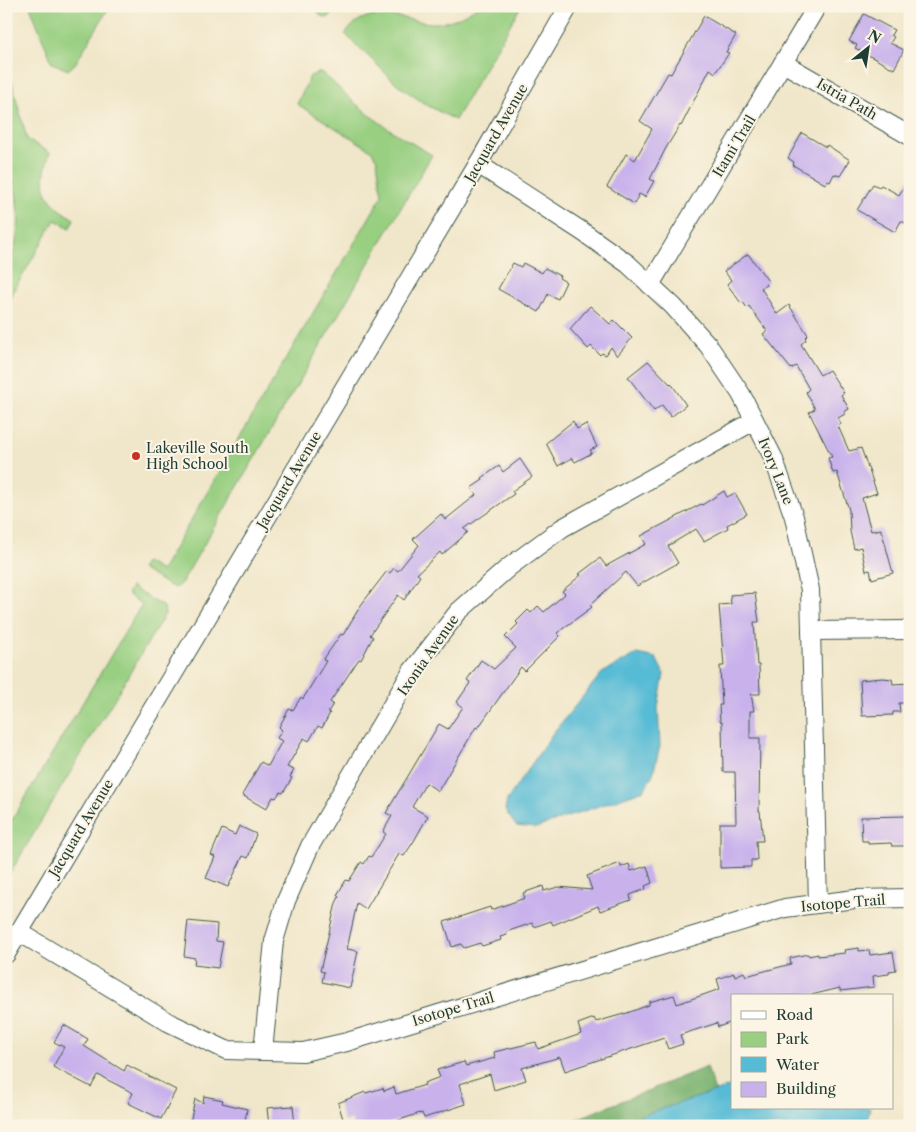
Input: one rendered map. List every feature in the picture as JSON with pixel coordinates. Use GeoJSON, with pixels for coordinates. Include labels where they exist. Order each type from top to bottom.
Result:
{"type":"FeatureCollection","features":[{"type":"Feature","properties":{"kind":"street","name":"Jacquard Avenue"},"geometry":{"type":"LineString","coordinates":[[6,954],[478,164],[570,6]]}},
{"type":"Feature","properties":{"kind":"street","name":"Itami Trail"},"geometry":{"type":"LineString","coordinates":[[650,285],[817,6]]}},
{"type":"Feature","properties":{"kind":"street","name":"Istria Path"},"geometry":{"type":"LineString","coordinates":[[783,63],[910,136]]}},
{"type":"Feature","properties":{"kind":"street","name":"Ivory Lane"},"geometry":{"type":"LineString","coordinates":[[478,164],[583,232],[628,264],[673,306],[708,345],[740,394],[772,457],[794,517],[810,590],[818,904]]}},
{"type":"Feature","properties":{"kind":"street","name":"Ixonia Avenue"},"geometry":{"type":"LineString","coordinates":[[263,1051],[274,941],[286,901],[310,846],[412,671],[452,619],[509,567],[562,528],[754,420]]}},
{"type":"Feature","properties":{"kind":"street"},"geometry":{"type":"LineString","coordinates":[[811,631],[910,630]]}},
{"type":"Feature","properties":{"kind":"street","name":"Isotope Trail"},"geometry":{"type":"LineString","coordinates":[[19,932],[168,1022],[226,1050],[304,1052],[347,1042],[785,908],[855,899],[910,898]]}},
{"type":"Feature","properties":{"kind":"green space"},"geometry":{"type":"Polygon","coordinates":[[[30,6],[110,6],[75,64],[68,70],[52,63],[30,6]]]}},
{"type":"Feature","properties":{"kind":"green space"},"geometry":{"type":"Polygon","coordinates":[[[314,6],[341,6],[328,18],[321,16],[314,6]]]}},
{"type":"Feature","properties":{"kind":"green space"},"geometry":{"type":"Polygon","coordinates":[[[478,6],[521,6],[455,120],[425,104],[398,85],[345,34],[356,22],[366,17],[385,15],[437,23],[456,19],[478,6]]]}},
{"type":"Feature","properties":{"kind":"green space"},"geometry":{"type":"Polygon","coordinates":[[[6,61],[27,139],[50,153],[44,175],[46,192],[56,206],[74,219],[70,228],[55,220],[6,304],[6,271],[15,248],[19,223],[16,192],[6,157],[6,61]]]}},
{"type":"Feature","properties":{"kind":"green space"},"geometry":{"type":"Polygon","coordinates":[[[321,72],[375,119],[432,155],[182,582],[176,588],[141,569],[146,562],[161,571],[382,196],[377,160],[371,150],[297,104],[310,76],[321,72]]]}},
{"type":"Feature","properties":{"kind":"green space"},"geometry":{"type":"Polygon","coordinates":[[[131,587],[164,607],[165,614],[6,880],[6,830],[142,604],[127,594],[131,587]]]}},
{"type":"Feature","properties":{"kind":"green space"},"geometry":{"type":"Polygon","coordinates":[[[707,1067],[715,1092],[609,1126],[559,1126],[707,1067]]]}},
{"type":"Feature","properties":{"kind":"water"},"geometry":{"type":"Polygon","coordinates":[[[637,654],[656,658],[664,674],[658,707],[660,746],[653,774],[644,790],[536,828],[516,826],[505,810],[507,800],[553,733],[602,673],[637,654]]]}},
{"type":"Feature","properties":{"kind":"water"},"geometry":{"type":"Polygon","coordinates":[[[731,1086],[731,1110],[870,1110],[866,1126],[609,1126],[731,1086]]]}},
{"type":"Feature","properties":{"kind":"building"},"geometry":{"type":"Polygon","coordinates":[[[864,14],[894,30],[891,35],[894,37],[890,43],[904,50],[894,69],[855,48],[857,45],[849,41],[864,14]]]}},
{"type":"Feature","properties":{"kind":"building"},"geometry":{"type":"Polygon","coordinates":[[[704,16],[736,35],[726,52],[729,53],[715,73],[710,69],[681,126],[666,148],[650,179],[654,181],[645,197],[639,194],[634,204],[607,187],[626,154],[635,160],[652,129],[640,121],[668,73],[671,74],[704,16]]]}},
{"type":"Feature","properties":{"kind":"building"},"geometry":{"type":"Polygon","coordinates":[[[802,133],[826,147],[827,145],[850,160],[840,176],[834,174],[830,182],[827,180],[825,184],[793,165],[794,162],[788,158],[802,133]]]}},
{"type":"Feature","properties":{"kind":"building"},"geometry":{"type":"Polygon","coordinates":[[[910,177],[910,214],[905,223],[901,221],[895,232],[857,210],[873,184],[879,187],[881,185],[899,195],[910,177]]]}},
{"type":"Feature","properties":{"kind":"building"},"geometry":{"type":"Polygon","coordinates":[[[748,254],[768,281],[767,285],[761,288],[777,314],[789,305],[808,335],[801,344],[820,375],[829,370],[844,393],[841,395],[849,409],[838,418],[841,424],[838,426],[849,451],[861,448],[877,493],[862,498],[871,531],[881,529],[893,573],[872,579],[870,570],[866,571],[861,547],[854,549],[850,531],[849,510],[837,472],[833,473],[828,458],[832,457],[809,412],[815,409],[806,392],[809,389],[796,366],[791,369],[763,334],[767,331],[749,306],[747,308],[743,302],[741,303],[727,284],[731,280],[724,271],[748,254]]]}},
{"type":"Feature","properties":{"kind":"building"},"geometry":{"type":"Polygon","coordinates":[[[513,263],[521,267],[523,263],[542,273],[545,268],[560,276],[559,278],[566,282],[558,299],[548,294],[539,312],[498,289],[513,263]]]}},
{"type":"Feature","properties":{"kind":"building"},"geometry":{"type":"Polygon","coordinates":[[[590,306],[610,324],[614,320],[632,338],[617,356],[611,347],[606,355],[602,353],[600,355],[591,346],[588,349],[570,329],[590,306]]]}},
{"type":"Feature","properties":{"kind":"building"},"geometry":{"type":"Polygon","coordinates":[[[648,361],[671,383],[686,405],[671,417],[662,405],[654,411],[628,377],[648,361]]]}},
{"type":"Feature","properties":{"kind":"building"},"geometry":{"type":"Polygon","coordinates":[[[573,421],[577,429],[586,424],[597,447],[590,450],[592,453],[575,462],[572,458],[558,466],[546,443],[573,421]]]}},
{"type":"Feature","properties":{"kind":"building"},"geometry":{"type":"Polygon","coordinates":[[[520,459],[532,477],[512,491],[514,494],[464,529],[468,532],[442,555],[440,552],[417,574],[420,576],[404,600],[398,595],[370,635],[373,637],[361,660],[359,659],[330,702],[333,704],[322,728],[318,726],[309,741],[304,738],[287,767],[294,770],[290,777],[292,778],[283,793],[280,792],[276,798],[273,797],[266,809],[242,795],[261,762],[268,766],[282,741],[277,738],[282,730],[279,727],[289,709],[293,710],[301,697],[303,699],[326,661],[323,660],[341,634],[343,635],[361,605],[387,571],[390,573],[394,568],[398,571],[419,545],[413,539],[441,514],[445,520],[476,495],[471,488],[483,480],[482,478],[499,466],[503,472],[520,459]]]}},
{"type":"Feature","properties":{"kind":"building"},"geometry":{"type":"Polygon","coordinates":[[[724,491],[727,497],[735,493],[747,514],[727,525],[728,528],[704,541],[696,529],[668,546],[678,563],[637,586],[626,572],[590,605],[592,607],[557,633],[560,636],[525,671],[521,667],[478,728],[476,727],[438,791],[426,783],[412,807],[428,816],[414,841],[404,856],[399,854],[366,909],[357,903],[347,949],[358,951],[350,988],[322,982],[324,972],[320,971],[339,897],[337,895],[346,880],[349,881],[361,862],[364,864],[369,856],[371,857],[386,834],[383,832],[392,816],[386,813],[439,724],[448,729],[463,707],[457,702],[470,683],[467,681],[481,660],[494,669],[516,648],[505,637],[518,624],[516,622],[528,610],[531,613],[538,606],[544,612],[565,594],[562,591],[581,575],[579,574],[600,558],[606,566],[646,544],[641,536],[702,505],[724,491]]]}},
{"type":"Feature","properties":{"kind":"building"},"geometry":{"type":"Polygon","coordinates":[[[755,593],[759,622],[754,622],[760,694],[751,694],[754,711],[750,711],[750,738],[760,738],[759,811],[763,841],[756,841],[757,860],[751,860],[751,867],[720,868],[720,823],[736,823],[735,772],[723,772],[722,722],[720,721],[719,705],[722,705],[720,666],[724,666],[719,605],[731,604],[730,595],[755,593]]]}},
{"type":"Feature","properties":{"kind":"building"},"geometry":{"type":"Polygon","coordinates":[[[892,679],[893,684],[910,683],[910,703],[899,703],[900,712],[893,712],[893,715],[862,716],[860,680],[892,679]]]}},
{"type":"Feature","properties":{"kind":"building"},"geometry":{"type":"Polygon","coordinates":[[[906,816],[906,824],[910,824],[909,846],[892,846],[891,843],[868,844],[868,841],[862,841],[861,817],[906,816]]]}},
{"type":"Feature","properties":{"kind":"building"},"geometry":{"type":"Polygon","coordinates":[[[239,826],[256,834],[248,858],[243,856],[228,887],[206,878],[215,857],[211,855],[222,829],[235,835],[239,826]]]}},
{"type":"Feature","properties":{"kind":"building"},"geometry":{"type":"Polygon","coordinates":[[[620,863],[621,867],[629,864],[631,871],[647,866],[652,883],[645,886],[646,889],[630,895],[631,900],[600,911],[598,906],[553,925],[551,921],[534,927],[532,923],[506,932],[507,935],[500,937],[501,940],[482,946],[480,943],[464,948],[461,944],[452,947],[444,922],[490,907],[491,910],[525,898],[523,893],[543,886],[544,891],[558,887],[592,890],[587,876],[620,863]]]}},
{"type":"Feature","properties":{"kind":"building"},"geometry":{"type":"Polygon","coordinates":[[[188,921],[217,924],[216,941],[223,942],[218,968],[194,965],[195,958],[184,956],[188,921]]]}},
{"type":"Feature","properties":{"kind":"building"},"geometry":{"type":"Polygon","coordinates":[[[859,948],[859,951],[869,950],[870,955],[893,952],[896,970],[889,971],[889,974],[873,976],[874,987],[840,991],[840,988],[815,994],[731,994],[731,1022],[718,1027],[717,1023],[680,1035],[683,1044],[668,1049],[664,1038],[565,1071],[560,1057],[522,1068],[526,1080],[494,1090],[490,1074],[460,1084],[466,1104],[424,1118],[422,1113],[420,1113],[382,1126],[353,1126],[351,1119],[344,1122],[338,1103],[365,1092],[383,1088],[384,1091],[394,1087],[396,1094],[425,1085],[424,1083],[440,1077],[437,1070],[464,1062],[466,1066],[495,1058],[494,1052],[536,1042],[538,1049],[581,1034],[578,1024],[594,1018],[596,1022],[627,1013],[649,1005],[649,1002],[674,995],[677,1004],[720,989],[717,979],[734,973],[735,976],[744,972],[746,976],[791,964],[790,958],[808,954],[809,956],[818,954],[818,956],[845,953],[844,950],[859,948]]]}},
{"type":"Feature","properties":{"kind":"building"},"geometry":{"type":"Polygon","coordinates":[[[64,1025],[88,1039],[84,1046],[124,1071],[127,1065],[176,1090],[161,1119],[128,1103],[133,1093],[98,1075],[91,1087],[53,1067],[64,1047],[54,1042],[64,1025]]]}},
{"type":"Feature","properties":{"kind":"building"},"geometry":{"type":"Polygon","coordinates":[[[204,1096],[223,1100],[222,1103],[247,1109],[244,1126],[194,1126],[194,1124],[190,1123],[195,1099],[203,1103],[204,1096]]]}},
{"type":"Feature","properties":{"kind":"building"},"geometry":{"type":"Polygon","coordinates":[[[293,1106],[295,1126],[269,1126],[267,1108],[293,1106]]]}},
{"type":"Feature","properties":{"kind":"place","name":"Lakeville South High School"},"geometry":{"type":"Point","coordinates":[136,456]}}]}
